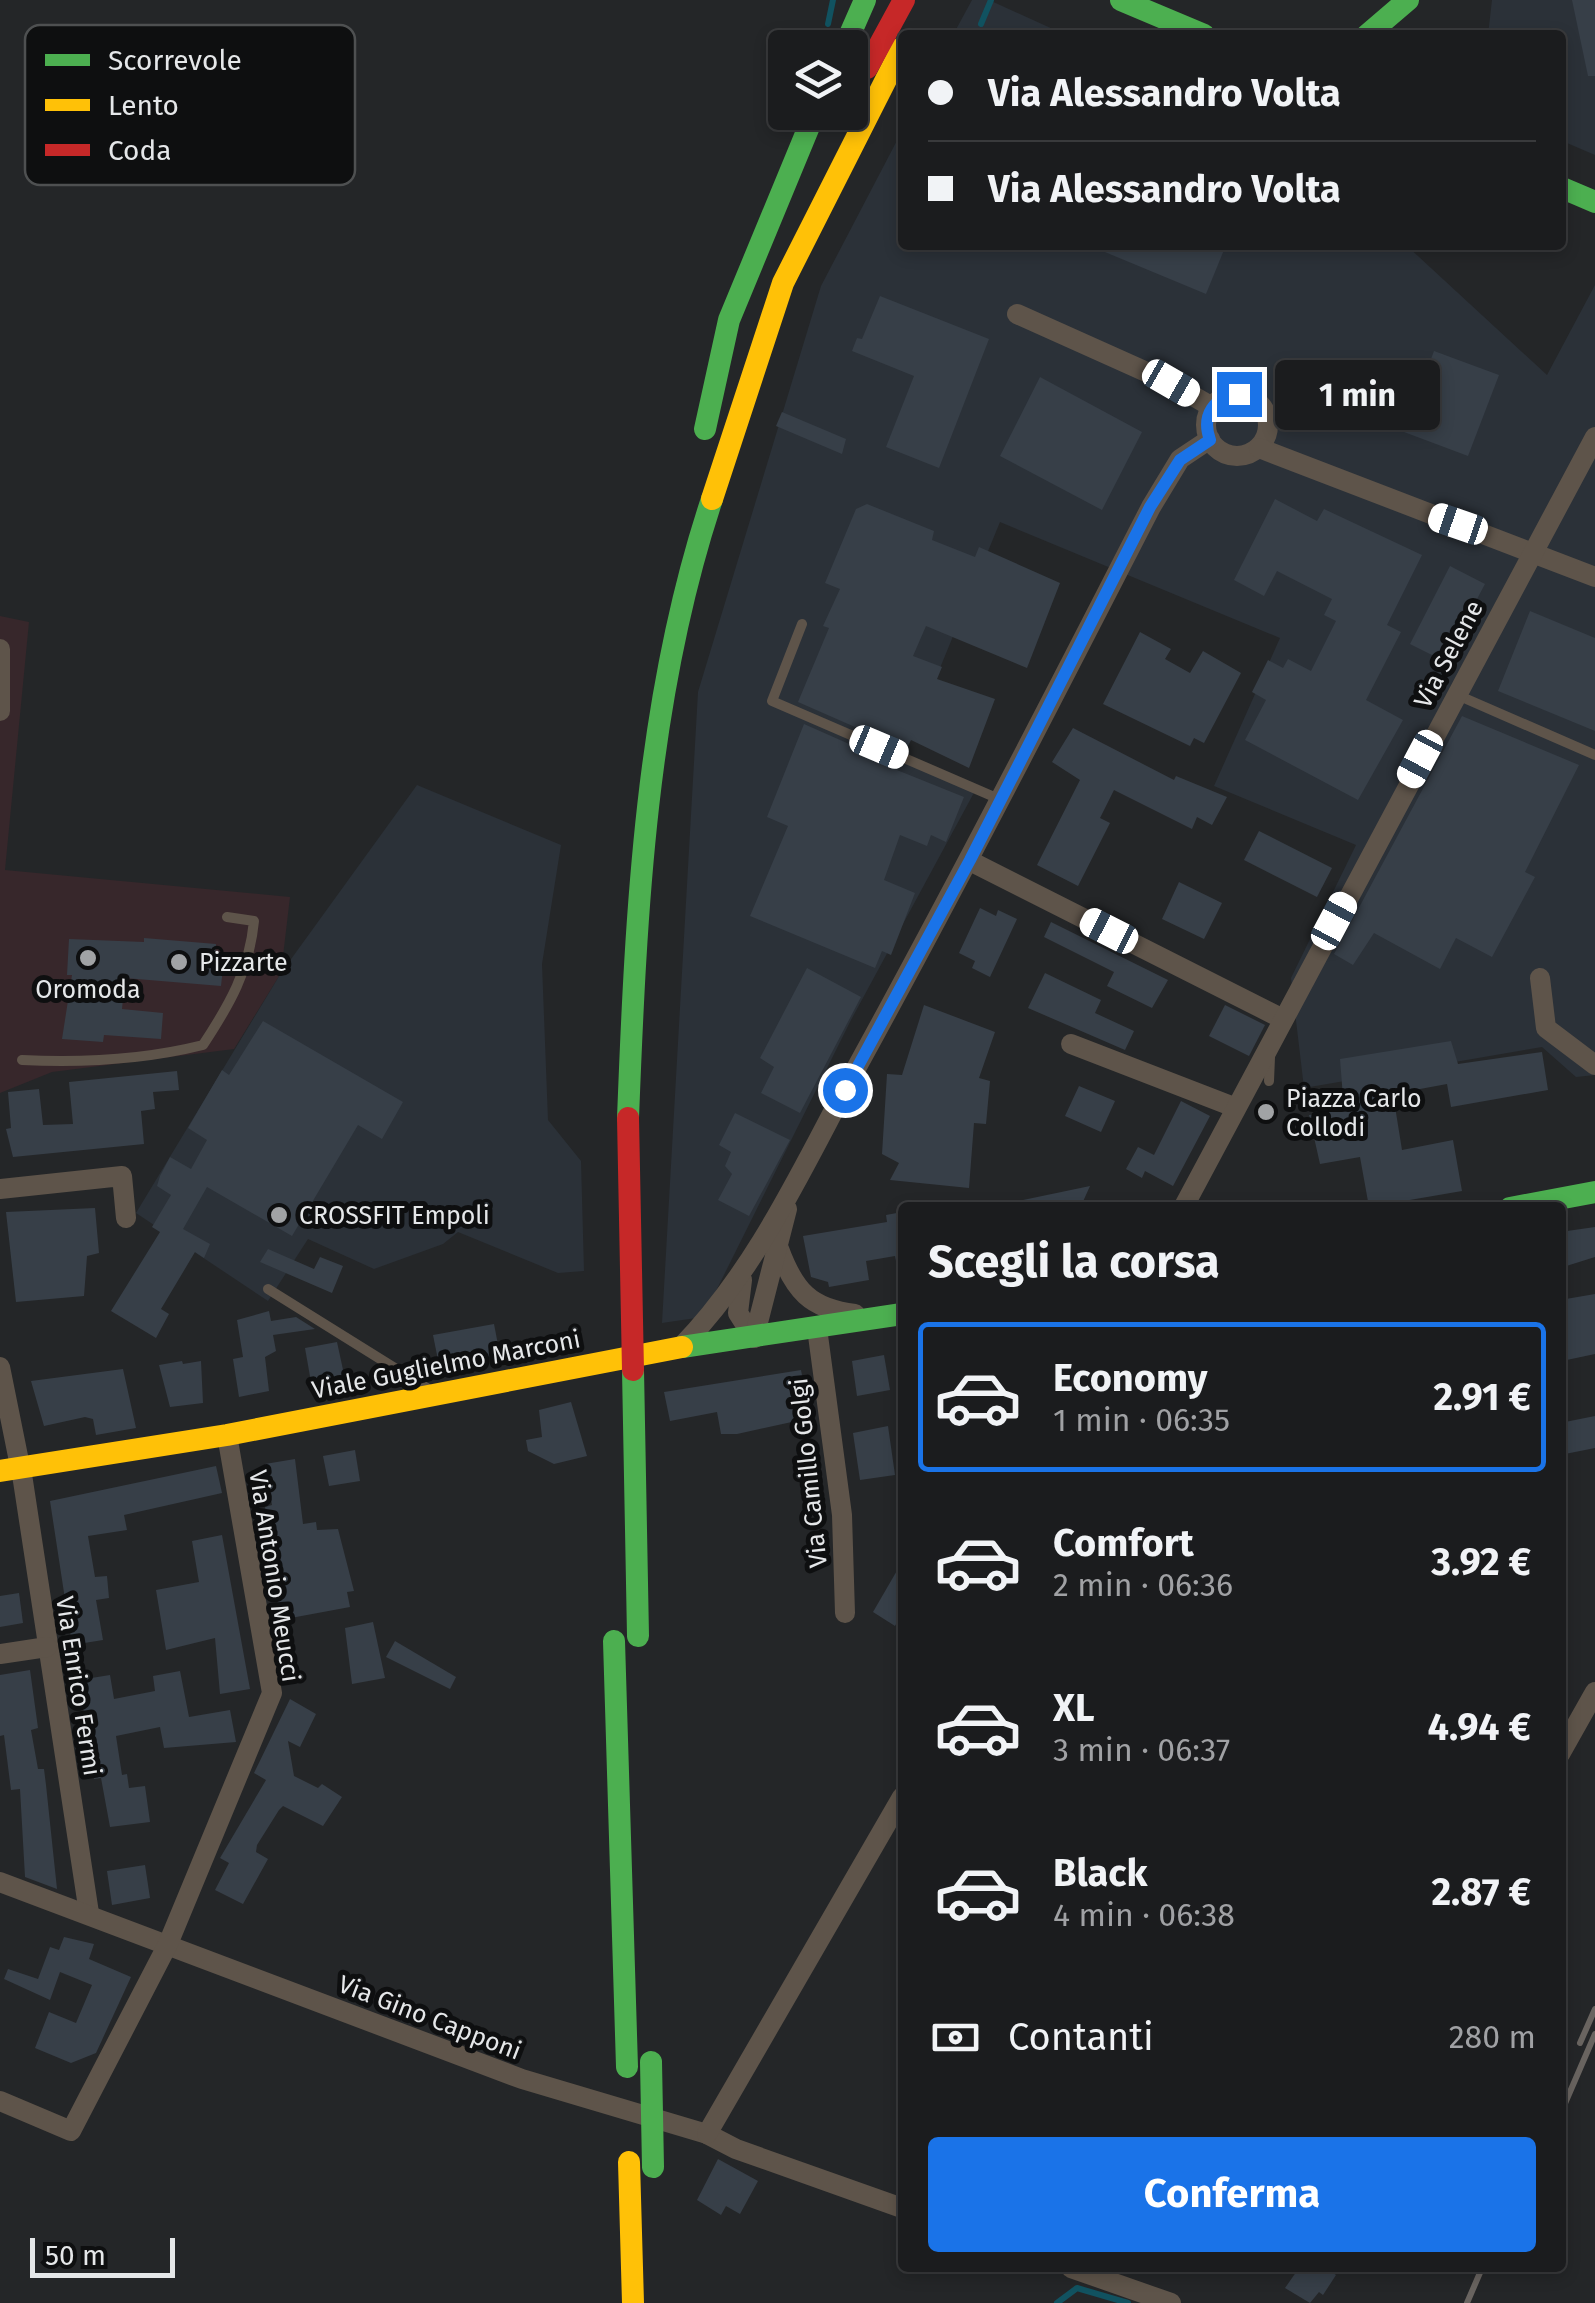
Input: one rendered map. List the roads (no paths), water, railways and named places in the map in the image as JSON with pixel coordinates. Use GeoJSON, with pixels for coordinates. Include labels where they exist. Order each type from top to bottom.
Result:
{"type":"FeatureCollection","features":[{"type":"Feature","properties":{"kind":"main road"},"geometry":{"type":"LineString","coordinates":[[852,30],[865,0]]}},
{"type":"Feature","properties":{"kind":"main road"},"geometry":{"type":"LineString","coordinates":[[868,66],[904,0]]}},
{"type":"Feature","properties":{"kind":"main road"},"geometry":{"type":"LineString","coordinates":[[912,30],[927,0]]}},
{"type":"Feature","properties":{"kind":"main road"},"geometry":{"type":"LineString","coordinates":[[1121,0],[1192,30]]}},
{"type":"Feature","properties":{"kind":"main road"},"geometry":{"type":"LineString","coordinates":[[1373,30],[1408,0]]}},
{"type":"Feature","properties":{"kind":"main road"},"geometry":{"type":"LineString","coordinates":[[1414,30],[1424,0]]}},
{"type":"Feature","properties":{"kind":"main road"},"geometry":{"type":"LineString","coordinates":[[639,1646],[628,1118],[634,956],[663,691],[696,546],[783,282],[898,56]]}},
{"type":"Feature","properties":{"kind":"main road"},"geometry":{"type":"LineString","coordinates":[[808,130],[729,320],[703,438],[768,261],[834,130]]}},
{"type":"Feature","properties":{"kind":"main road"},"geometry":{"type":"LineString","coordinates":[[646,660],[667,569]]}},
{"type":"Feature","properties":{"kind":"main road"},"geometry":{"type":"LineString","coordinates":[[613,934],[640,696]]}},
{"type":"Feature","properties":{"kind":"main road"},"geometry":{"type":"LineString","coordinates":[[604,1134],[610,990]]}},
{"type":"Feature","properties":{"kind":"main road"},"geometry":{"type":"LineString","coordinates":[[1542,1202],[1595,1192]]}},
{"type":"Feature","properties":{"kind":"main road","name":"Viale Guglielmo Marconi"},"geometry":{"type":"LineString","coordinates":[[10,1469],[227,1435],[681,1347],[895,1316]]}},
{"type":"Feature","properties":{"kind":"main road"},"geometry":{"type":"LineString","coordinates":[[607,1340],[607,1380]]}},
{"type":"Feature","properties":{"kind":"main road"},"geometry":{"type":"LineString","coordinates":[[614,1631],[627,2066],[657,2303]]}},
{"type":"Feature","properties":{"kind":"main road"},"geometry":{"type":"LineString","coordinates":[[633,2303],[651,2062],[643,1800]]}},
{"type":"Feature","properties":{"kind":"street"},"geometry":{"type":"LineString","coordinates":[[1017,314],[1171,383],[1212,408]]}},
{"type":"Feature","properties":{"kind":"street"},"geometry":{"type":"LineString","coordinates":[[1259,448],[1268,430],[1258,402],[1249,396],[1229,396],[1212,408],[1206,423],[1210,440],[1232,456],[1259,448],[1310,472],[1532,550],[1595,577]]}},
{"type":"Feature","properties":{"kind":"street","name":"Via Selene"},"geometry":{"type":"LineString","coordinates":[[1186,1202],[1454,694],[1595,437]]}},
{"type":"Feature","properties":{"kind":"street"},"geometry":{"type":"LineString","coordinates":[[681,1347],[712,1315],[744,1271],[791,1188],[970,860],[1150,507],[1180,460],[1210,440]]}},
{"type":"Feature","properties":{"kind":"street"},"geometry":{"type":"LineString","coordinates":[[0,649],[0,710]]}},
{"type":"Feature","properties":{"kind":"street"},"geometry":{"type":"LineString","coordinates":[[970,860],[1283,1018]]}},
{"type":"Feature","properties":{"kind":"street"},"geometry":{"type":"LineString","coordinates":[[1540,978],[1546,1028],[1595,1065]]}},
{"type":"Feature","properties":{"kind":"street"},"geometry":{"type":"LineString","coordinates":[[1071,1044],[1234,1107]]}},
{"type":"Feature","properties":{"kind":"street"},"geometry":{"type":"LineString","coordinates":[[0,1189],[122,1176],[126,1218]]}},
{"type":"Feature","properties":{"kind":"street"},"geometry":{"type":"LineString","coordinates":[[754,1338],[791,1188]]}},
{"type":"Feature","properties":{"kind":"street"},"geometry":{"type":"LineString","coordinates":[[778,1249],[791,1283],[809,1301],[824,1309],[895,1316]]}},
{"type":"Feature","properties":{"kind":"street"},"geometry":{"type":"LineString","coordinates":[[744,1271],[736,1301],[744,1326],[754,1338]]}},
{"type":"Feature","properties":{"kind":"street","name":"Via Camillo Golgi"},"geometry":{"type":"LineString","coordinates":[[817,1328],[842,1515],[845,1613]]}},
{"type":"Feature","properties":{"kind":"street","name":"Via Enrico Fermi"},"geometry":{"type":"LineString","coordinates":[[0,1366],[10,1469],[47,1647],[89,1914]]}},
{"type":"Feature","properties":{"kind":"street","name":"Via Antonio Meucci"},"geometry":{"type":"LineString","coordinates":[[0,2102],[70,2131],[168,1944],[272,1693],[227,1435]]}},
{"type":"Feature","properties":{"kind":"street"},"geometry":{"type":"LineString","coordinates":[[0,1654],[47,1647]]}},
{"type":"Feature","properties":{"kind":"street"},"geometry":{"type":"LineString","coordinates":[[1566,1743],[1595,1692]]}},
{"type":"Feature","properties":{"kind":"street"},"geometry":{"type":"LineString","coordinates":[[707,2134],[898,1803]]}},
{"type":"Feature","properties":{"kind":"street","name":"Via Gino Capponi"},"geometry":{"type":"LineString","coordinates":[[0,1882],[522,2079],[707,2134],[898,2207]]}},
{"type":"Feature","properties":{"kind":"street"},"geometry":{"type":"LineString","coordinates":[[1082,2272],[1171,2303]]}},
{"type":"Feature","properties":{"kind":"lane"},"geometry":{"type":"LineString","coordinates":[[802,624],[772,701],[1000,799]]}},
{"type":"Feature","properties":{"kind":"lane"},"geometry":{"type":"LineString","coordinates":[[1454,694],[1595,756]]}},
{"type":"Feature","properties":{"kind":"lane"},"geometry":{"type":"LineString","coordinates":[[22,1060],[73,1063],[161,1055],[203,1044],[236,994],[251,956],[254,921],[228,917]]}},
{"type":"Feature","properties":{"kind":"lane"},"geometry":{"type":"LineString","coordinates":[[1268,1081],[1270,1042]]}},
{"type":"Feature","properties":{"kind":"lane"},"geometry":{"type":"LineString","coordinates":[[268,1289],[435,1394]]}},
{"type":"Feature","properties":{"kind":"waterway"},"geometry":{"type":"LineString","coordinates":[[828,24],[833,0]]}},
{"type":"Feature","properties":{"kind":"waterway"},"geometry":{"type":"LineString","coordinates":[[981,24],[991,0]]}},
{"type":"Feature","properties":{"kind":"waterway"},"geometry":{"type":"LineString","coordinates":[[1057,2303],[1077,2288],[1128,2303]]}},
{"type":"Feature","properties":{"kind":"railway"},"geometry":{"type":"LineString","coordinates":[[1580,2043],[1595,2009]]}},
{"type":"Feature","properties":{"kind":"railway"},"geometry":{"type":"LineString","coordinates":[[1566,2101],[1595,2034]]}},
{"type":"Feature","properties":{"kind":"railway"},"geometry":{"type":"LineString","coordinates":[[1467,2303],[1480,2272]]}},
{"type":"Feature","properties":{"kind":"place","name":"Oromoda"},"geometry":{"type":"Point","coordinates":[88,958]}},
{"type":"Feature","properties":{"kind":"place","name":"Pizzarte"},"geometry":{"type":"Point","coordinates":[179,962]}},
{"type":"Feature","properties":{"kind":"place","name":"Piazza Carlo Collodi"},"geometry":{"type":"Point","coordinates":[1266,1112]}},
{"type":"Feature","properties":{"kind":"place","name":"CROSSFIT Empoli"},"geometry":{"type":"Point","coordinates":[279,1215]}}]}
